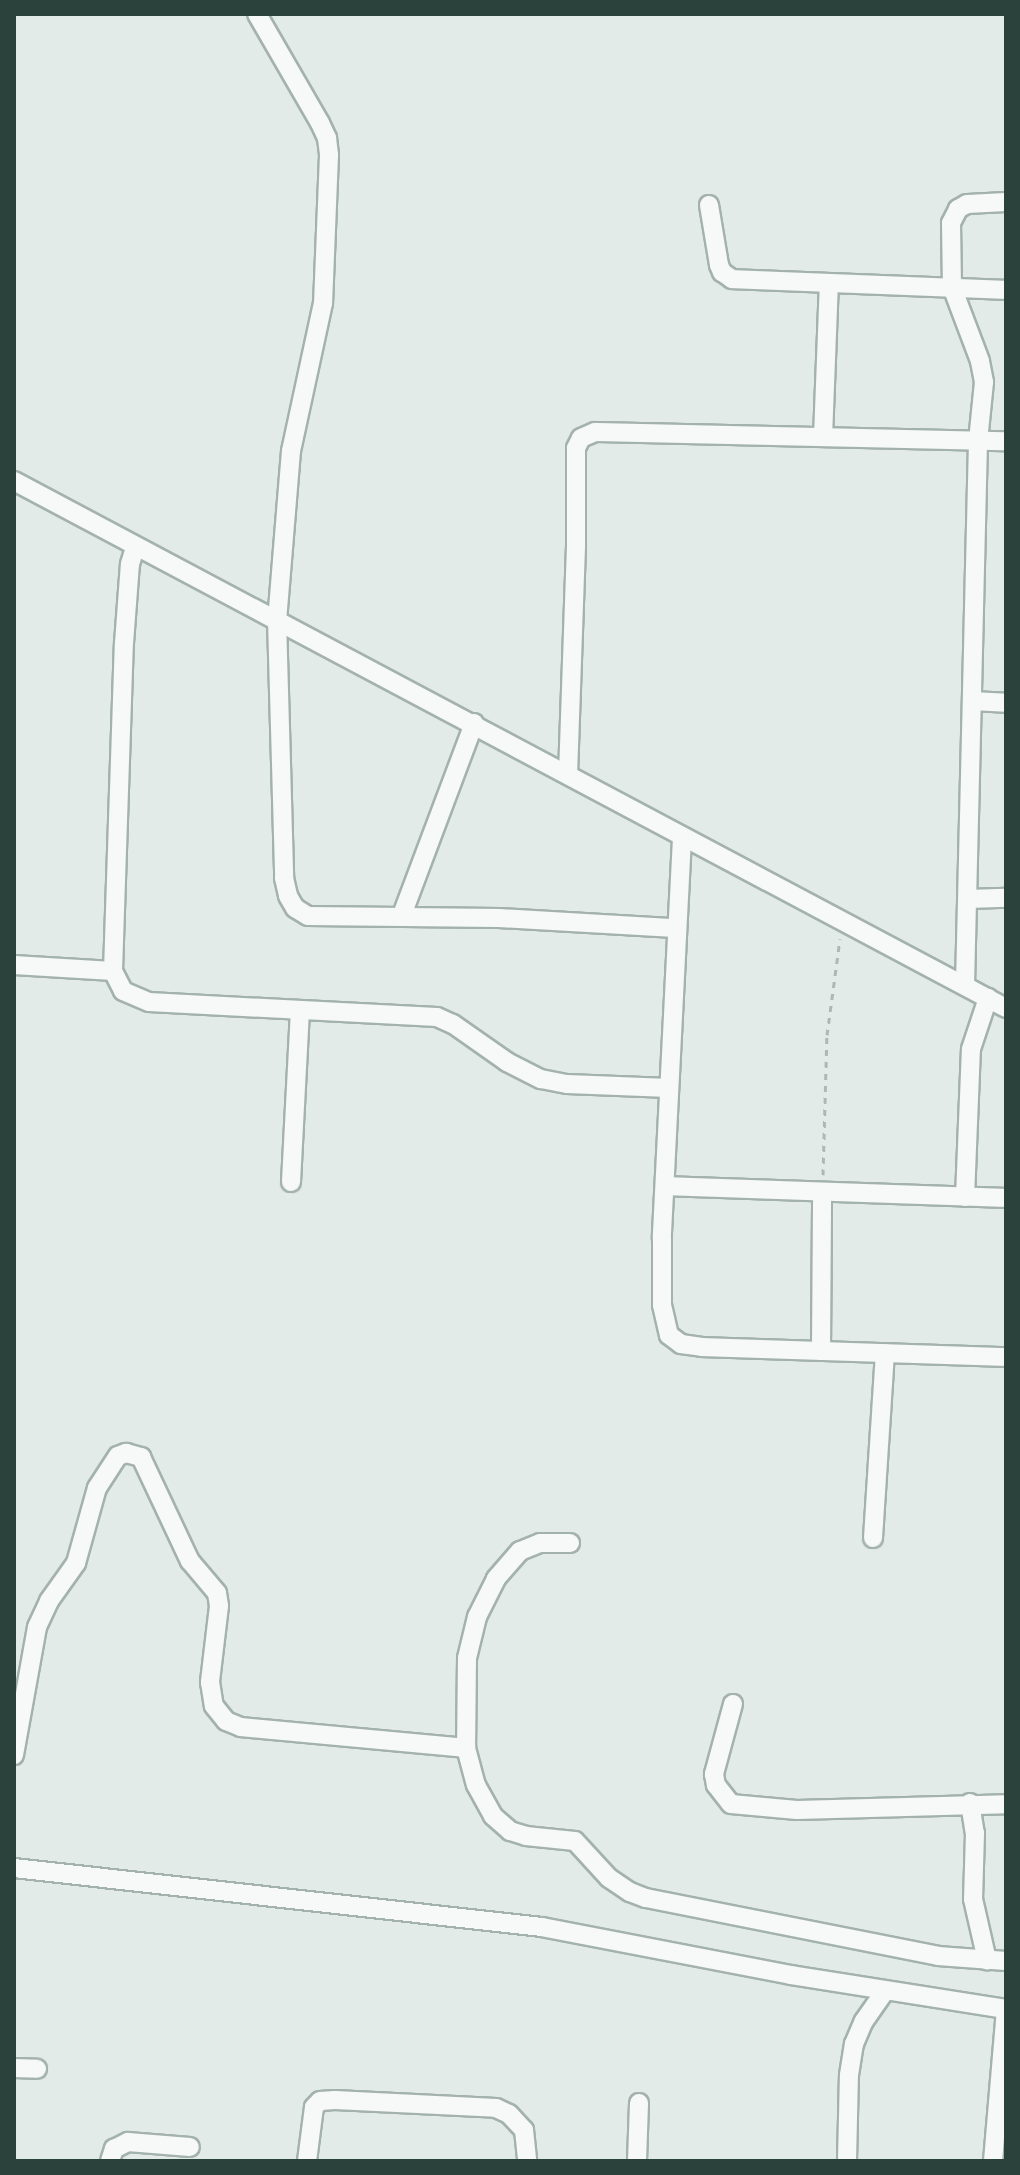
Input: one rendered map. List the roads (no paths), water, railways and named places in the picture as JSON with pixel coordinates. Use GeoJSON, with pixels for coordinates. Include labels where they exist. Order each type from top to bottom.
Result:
{"type":"FeatureCollection","features":[{"type":"Feature","properties":{"kind":"street"},"geometry":{"type":"LineString","coordinates":[[257,14],[320,123],[329,155],[323,303],[291,451],[277,620],[284,878],[288,896],[295,908],[308,916],[402,915],[675,928]]}},
{"type":"Feature","properties":{"kind":"street"},"geometry":{"type":"LineString","coordinates":[[965,985],[978,441],[983,407],[980,361],[952,287],[954,215],[967,204],[1006,202]]}},
{"type":"Feature","properties":{"kind":"street"},"geometry":{"type":"LineString","coordinates":[[709,205],[719,265],[727,276],[1006,290]]}},
{"type":"Feature","properties":{"kind":"street"},"geometry":{"type":"LineString","coordinates":[[823,437],[829,283]]}},
{"type":"Feature","properties":{"kind":"street"},"geometry":{"type":"LineString","coordinates":[[568,775],[578,443],[595,432],[1006,441]]}},
{"type":"Feature","properties":{"kind":"street"},"geometry":{"type":"LineString","coordinates":[[14,481],[135,548],[474,723],[682,838],[1006,1008]]}},
{"type":"Feature","properties":{"kind":"street"},"geometry":{"type":"LineString","coordinates":[[135,548],[130,564],[124,643],[113,971],[123,991],[149,1002],[437,1017],[453,1024],[507,1062],[541,1079],[567,1084],[669,1088]]}},
{"type":"Feature","properties":{"kind":"street"},"geometry":{"type":"LineString","coordinates":[[972,701],[1006,703]]}},
{"type":"Feature","properties":{"kind":"street"},"geometry":{"type":"LineString","coordinates":[[402,915],[474,723]]}},
{"type":"Feature","properties":{"kind":"street"},"geometry":{"type":"LineString","coordinates":[[682,838],[675,928],[665,1186],[662,1305],[663,1323],[669,1335],[681,1344],[702,1347],[1006,1357]]}},
{"type":"Feature","properties":{"kind":"street"},"geometry":{"type":"LineString","coordinates":[[968,899],[1006,898]]}},
{"type":"Feature","properties":{"kind":"street"},"geometry":{"type":"LineString","coordinates":[[14,965],[113,971]]}},
{"type":"Feature","properties":{"kind":"street"},"geometry":{"type":"LineString","coordinates":[[965,1197],[971,1049],[988,998]]}},
{"type":"Feature","properties":{"kind":"street"},"geometry":{"type":"LineString","coordinates":[[291,1182],[300,1010]]}},
{"type":"Feature","properties":{"kind":"street"},"geometry":{"type":"LineString","coordinates":[[665,1186],[822,1194],[1006,1198]]}},
{"type":"Feature","properties":{"kind":"street"},"geometry":{"type":"LineString","coordinates":[[821,1351],[822,1194]]}},
{"type":"Feature","properties":{"kind":"street"},"geometry":{"type":"LineString","coordinates":[[873,1538],[885,1353]]}},
{"type":"Feature","properties":{"kind":"street"},"geometry":{"type":"LineString","coordinates":[[14,1755],[37,1627],[49,1601],[76,1563],[97,1488],[118,1456],[126,1453],[141,1457],[190,1561],[217,1593],[219,1606],[210,1682],[214,1706],[226,1721],[241,1727],[466,1748]]}},
{"type":"Feature","properties":{"kind":"street"},"geometry":{"type":"LineString","coordinates":[[570,1543],[540,1543],[520,1551],[496,1579],[477,1617],[467,1658],[466,1748],[476,1785],[493,1816],[510,1831],[526,1836],[575,1841],[609,1878],[630,1892],[902,1949],[997,1961],[973,1899],[975,1833],[970,1803]]}},
{"type":"Feature","properties":{"kind":"street"},"geometry":{"type":"LineString","coordinates":[[733,1704],[714,1774],[716,1785],[731,1804],[743,1808],[797,1810],[1006,1804]]}},
{"type":"Feature","properties":{"kind":"street"},"geometry":{"type":"LineString","coordinates":[[14,1868],[542,1927],[885,1991],[1006,2009],[993,2161]]}},
{"type":"Feature","properties":{"kind":"street"},"geometry":{"type":"LineString","coordinates":[[847,2161],[854,2044],[864,2021],[885,1991]]}},
{"type":"Feature","properties":{"kind":"street"},"geometry":{"type":"LineString","coordinates":[[14,2068],[37,2069]]}},
{"type":"Feature","properties":{"kind":"street"},"geometry":{"type":"LineString","coordinates":[[307,2161],[314,2107],[320,2101],[335,2100],[496,2108],[509,2114],[524,2130],[527,2161]]}},
{"type":"Feature","properties":{"kind":"street"},"geometry":{"type":"LineString","coordinates":[[637,2161],[639,2103]]}},
{"type":"Feature","properties":{"kind":"street"},"geometry":{"type":"LineString","coordinates":[[110,2161],[114,2149],[128,2142],[190,2147]]}}]}
